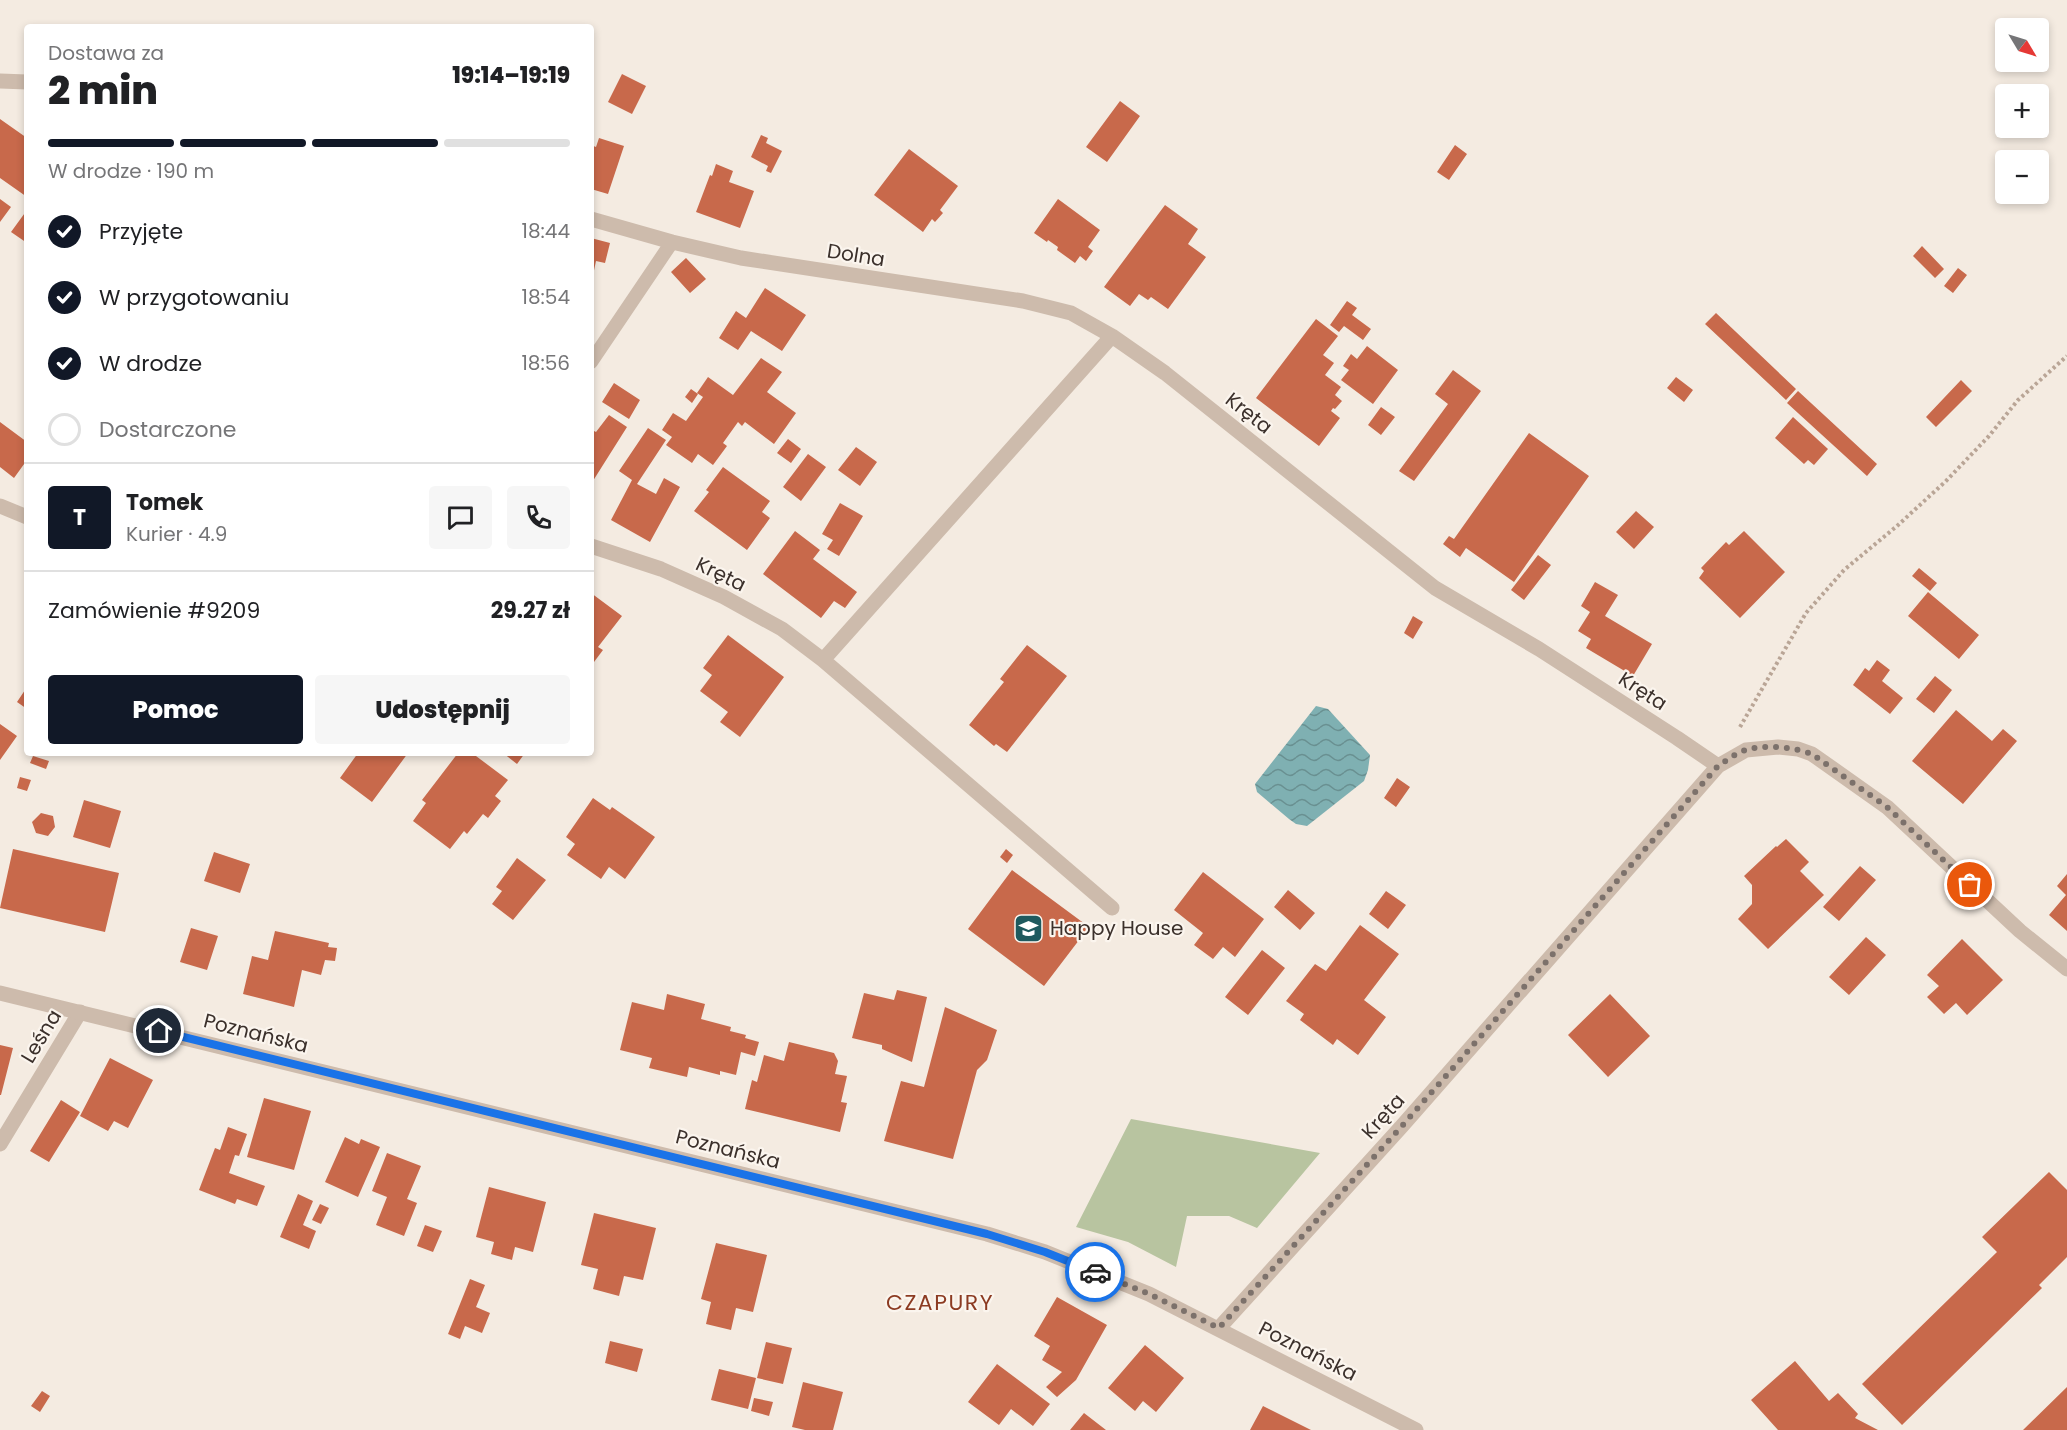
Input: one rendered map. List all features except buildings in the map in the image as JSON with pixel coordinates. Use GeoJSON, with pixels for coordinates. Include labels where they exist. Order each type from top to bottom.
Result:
{"type":"FeatureCollection","features":[{"type":"Feature","properties":{"kind":"street"},"geometry":{"type":"LineString","coordinates":[[0,81],[24,82]]}},
{"type":"Feature","properties":{"kind":"street","name":"Dolna"},"geometry":{"type":"LineString","coordinates":[[594,220],[672,242],[741,258],[1023,301],[1071,313],[1112,336]]}},
{"type":"Feature","properties":{"kind":"street"},"geometry":{"type":"LineString","coordinates":[[823,660],[1112,336]]}},
{"type":"Feature","properties":{"kind":"street","name":"Kręta"},"geometry":{"type":"LineString","coordinates":[[1112,336],[1165,373],[1435,588],[1539,649],[1718,766]]}},
{"type":"Feature","properties":{"kind":"street"},"geometry":{"type":"LineString","coordinates":[[0,506],[24,516]]}},
{"type":"Feature","properties":{"kind":"street","name":"Kręta"},"geometry":{"type":"LineString","coordinates":[[594,547],[661,569],[724,597],[782,629],[823,660],[1112,908]]}},
{"type":"Feature","properties":{"kind":"street","name":"Kręta"},"geometry":{"type":"LineString","coordinates":[[1219,1328],[1402,1126],[1718,766],[1746,750],[1778,747],[1798,749],[1812,754],[1887,807],[2020,931],[2067,969]]}},
{"type":"Feature","properties":{"kind":"street","name":"Poznańska"},"geometry":{"type":"LineString","coordinates":[[0,993],[987,1234],[1076,1263],[1149,1294],[1416,1430]]}},
{"type":"Feature","properties":{"kind":"street","name":"Leśna"},"geometry":{"type":"LineString","coordinates":[[0,1144],[80,1012]]}},
{"type":"Feature","properties":{"kind":"lane"},"geometry":{"type":"LineString","coordinates":[[594,358],[672,242]]}},
{"type":"Feature","properties":{"kind":"path"},"geometry":{"type":"LineString","coordinates":[[1718,766],[1806,613],[1844,570],[1946,481],[1989,436],[2018,400],[2067,356]]}},
{"type":"Feature","properties":{"kind":"green space"},"geometry":{"type":"Polygon","coordinates":[[[1131,1119],[1320,1153],[1257,1228],[1229,1216],[1187,1216],[1176,1267],[1128,1242],[1076,1227],[1131,1119]]]}},
{"type":"Feature","properties":{"kind":"water"},"geometry":{"type":"Polygon","coordinates":[[[1316,706],[1328,709],[1370,755],[1364,781],[1307,826],[1296,824],[1289,819],[1257,792],[1255,784],[1316,706]]]}},
{"type":"Feature","properties":{"kind":"way so far"},"geometry":{"type":"LineString","coordinates":[[1095,1272],[1149,1294],[1219,1328],[1402,1126],[1718,766],[1746,750],[1778,747],[1798,749],[1812,754],[1887,807],[1970,885]]}},
{"type":"Feature","properties":{"kind":"place","name":"Happy House"},"geometry":{"type":"Point","coordinates":[1029,928]}},
{"type":"Feature","properties":{"kind":"district","name":"CZAPURY"},"geometry":{"type":"Point","coordinates":[940,1302]}},
{"type":"Feature","properties":{"kind":"route"},"geometry":{"type":"LineString","coordinates":[[159,1031],[987,1234],[1045,1252],[1095,1272]]}}]}
